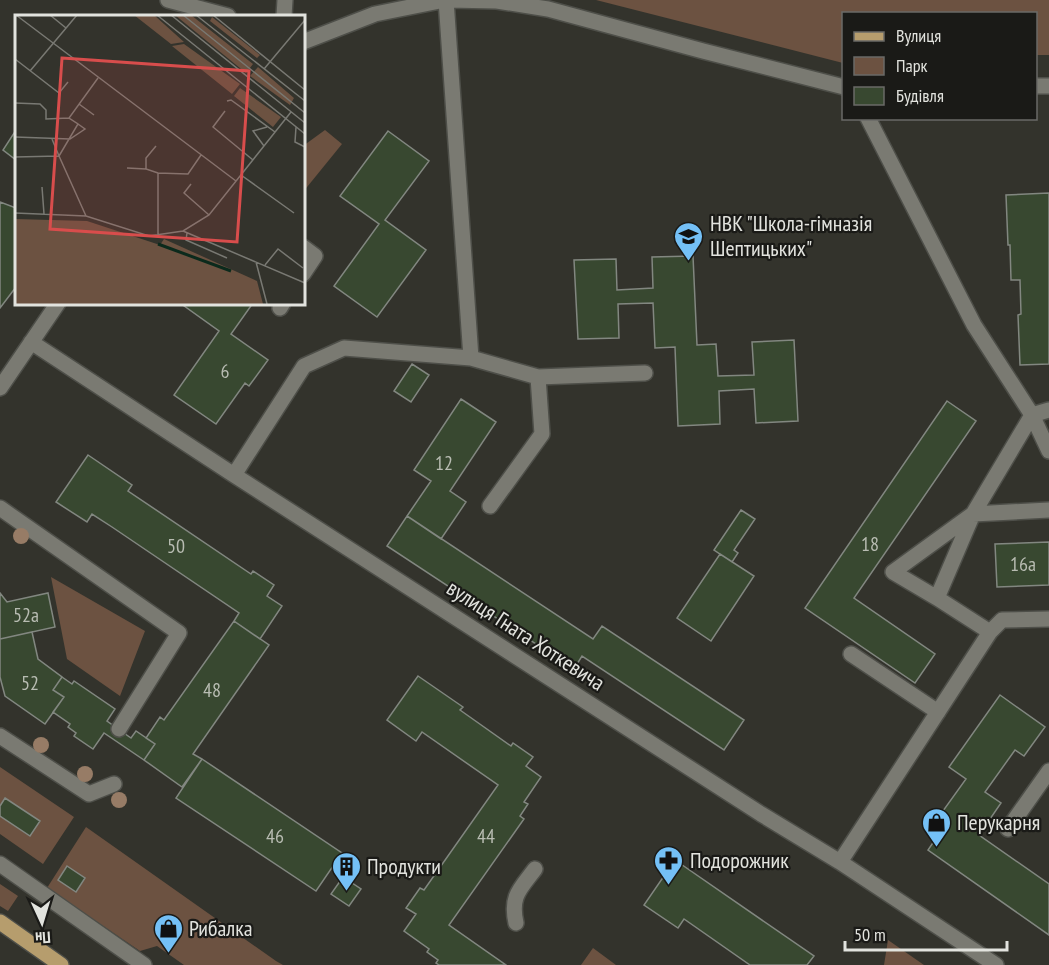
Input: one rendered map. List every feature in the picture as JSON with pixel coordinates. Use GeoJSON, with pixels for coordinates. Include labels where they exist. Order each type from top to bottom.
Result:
{"type":"FeatureCollection","features":[{"type":"Feature","properties":{"kind":"main road"},"geometry":{"type":"LineString","coordinates":[[0,922],[61,965]]}},
{"type":"Feature","properties":{"kind":"street"},"geometry":{"type":"LineString","coordinates":[[284,15],[285,0]]}},
{"type":"Feature","properties":{"kind":"street"},"geometry":{"type":"LineString","coordinates":[[447,0],[471,358]]}},
{"type":"Feature","properties":{"kind":"street"},"geometry":{"type":"LineString","coordinates":[[304,41],[375,14],[447,0],[497,1],[548,9],[842,87]]}},
{"type":"Feature","properties":{"kind":"street"},"geometry":{"type":"LineString","coordinates":[[176,6],[223,15]]}},
{"type":"Feature","properties":{"kind":"street"},"geometry":{"type":"LineString","coordinates":[[869,120],[974,325],[1032,415],[1049,451]]}},
{"type":"Feature","properties":{"kind":"street"},"geometry":{"type":"LineString","coordinates":[[304,248],[315,256],[304,272]]}},
{"type":"Feature","properties":{"kind":"street"},"geometry":{"type":"LineString","coordinates":[[1,383],[57,304]]}},
{"type":"Feature","properties":{"kind":"street","name":"вулиця Гната Хоткевича"},"geometry":{"type":"LineString","coordinates":[[31,342],[761,814],[840,862],[996,965]]}},
{"type":"Feature","properties":{"kind":"street"},"geometry":{"type":"LineString","coordinates":[[234,475],[304,366],[344,348],[471,358],[538,377],[645,373]]}},
{"type":"Feature","properties":{"kind":"street"},"geometry":{"type":"LineString","coordinates":[[490,506],[542,434],[538,377]]}},
{"type":"Feature","properties":{"kind":"street"},"geometry":{"type":"LineString","coordinates":[[937,598],[974,514],[1032,415],[1049,410]]}},
{"type":"Feature","properties":{"kind":"street"},"geometry":{"type":"LineString","coordinates":[[0,508],[179,633],[119,729]]}},
{"type":"Feature","properties":{"kind":"street"},"geometry":{"type":"LineString","coordinates":[[990,632],[893,572],[974,514],[1049,510]]}},
{"type":"Feature","properties":{"kind":"street"},"geometry":{"type":"LineString","coordinates":[[840,862],[990,632],[1002,620],[1049,619]]}},
{"type":"Feature","properties":{"kind":"street"},"geometry":{"type":"LineString","coordinates":[[851,654],[938,712]]}},
{"type":"Feature","properties":{"kind":"street"},"geometry":{"type":"LineString","coordinates":[[0,736],[89,794],[114,784]]}},
{"type":"Feature","properties":{"kind":"street"},"geometry":{"type":"LineString","coordinates":[[1008,829],[1049,771]]}},
{"type":"Feature","properties":{"kind":"street"},"geometry":{"type":"LineString","coordinates":[[0,864],[144,965]]}},
{"type":"Feature","properties":{"kind":"street"},"geometry":{"type":"LineString","coordinates":[[516,923],[513,912],[514,902],[518,892],[535,869]]}},
{"type":"Feature","properties":{"kind":"green space"},"geometry":{"type":"Polygon","coordinates":[[[596,0],[1049,0],[1049,55],[1037,55],[1037,12],[842,12],[842,63],[596,0]]]}},
{"type":"Feature","properties":{"kind":"green space"},"geometry":{"type":"Polygon","coordinates":[[[325,130],[342,144],[304,191],[304,145],[325,130]]]}},
{"type":"Feature","properties":{"kind":"green space"},"geometry":{"type":"Polygon","coordinates":[[[51,577],[145,631],[120,696],[67,659],[51,577]]]}},
{"type":"Feature","properties":{"kind":"green space"},"geometry":{"type":"Polygon","coordinates":[[[0,767],[74,817],[43,864],[0,834],[0,767]]]}},
{"type":"Feature","properties":{"kind":"green space"},"geometry":{"type":"Polygon","coordinates":[[[86,827],[283,965],[184,965],[157,946],[140,951],[47,888],[86,827]]]}},
{"type":"Feature","properties":{"kind":"green space"},"geometry":{"type":"Polygon","coordinates":[[[0,884],[18,896],[8,911],[0,906],[0,884]]]}},
{"type":"Feature","properties":{"kind":"green space"},"geometry":{"type":"Polygon","coordinates":[[[888,940],[924,965],[884,965],[888,940]]]}},
{"type":"Feature","properties":{"kind":"green space"},"geometry":{"type":"Polygon","coordinates":[[[593,948],[616,965],[581,965],[593,948]]]}},
{"type":"Feature","properties":{"kind":"building"},"geometry":{"type":"Polygon","coordinates":[[[388,131],[429,161],[385,220],[426,250],[377,317],[334,286],[379,224],[340,196],[388,131]]]}},
{"type":"Feature","properties":{"kind":"building"},"geometry":{"type":"Polygon","coordinates":[[[15,132],[15,159],[3,150],[15,132]]]}},
{"type":"Feature","properties":{"kind":"building"},"geometry":{"type":"Polygon","coordinates":[[[1049,193],[1049,364],[1020,365],[1018,315],[1021,314],[1020,280],[1011,280],[1006,195],[1049,193]]]}},
{"type":"Feature","properties":{"kind":"building"},"geometry":{"type":"Polygon","coordinates":[[[0,202],[15,208],[15,288],[0,308],[0,202]]]}},
{"type":"Feature","properties":{"kind":"building"},"geometry":{"type":"Polygon","coordinates":[[[693,256],[697,345],[716,344],[718,376],[754,375],[752,342],[794,340],[798,421],[756,423],[754,389],[719,391],[720,424],[678,426],[675,347],[655,348],[653,303],[618,304],[619,338],[578,339],[574,260],[616,259],[617,290],[653,288],[652,257],[693,256]]]}},
{"type":"Feature","properties":{"kind":"building"},"geometry":{"type":"Polygon","coordinates":[[[181,304],[252,304],[231,334],[268,360],[249,386],[245,383],[216,424],[174,395],[219,331],[181,304]]]}},
{"type":"Feature","properties":{"kind":"building"},"geometry":{"type":"Polygon","coordinates":[[[412,364],[429,375],[411,402],[394,391],[412,364]]]}},
{"type":"Feature","properties":{"kind":"building"},"geometry":{"type":"Polygon","coordinates":[[[461,399],[496,422],[450,491],[466,502],[441,539],[407,516],[431,481],[414,470],[461,399]]]}},
{"type":"Feature","properties":{"kind":"building"},"geometry":{"type":"Polygon","coordinates":[[[947,401],[976,421],[854,598],[935,654],[915,683],[805,608],[947,401]]]}},
{"type":"Feature","properties":{"kind":"building"},"geometry":{"type":"Polygon","coordinates":[[[88,455],[132,485],[128,491],[251,574],[253,571],[274,585],[267,596],[282,606],[260,639],[234,621],[239,613],[112,527],[92,514],[87,522],[56,502],[88,455]]]}},
{"type":"Feature","properties":{"kind":"building"},"geometry":{"type":"Polygon","coordinates":[[[741,510],[755,519],[734,550],[738,553],[732,562],[714,550],[741,510]]]}},
{"type":"Feature","properties":{"kind":"building"},"geometry":{"type":"Polygon","coordinates":[[[407,516],[593,639],[602,626],[744,720],[724,750],[582,656],[574,669],[387,546],[407,516]]]}},
{"type":"Feature","properties":{"kind":"building"},"geometry":{"type":"Polygon","coordinates":[[[1049,542],[1049,585],[997,587],[995,544],[1049,542]]]}},
{"type":"Feature","properties":{"kind":"building"},"geometry":{"type":"Polygon","coordinates":[[[720,554],[754,576],[711,641],[677,618],[720,554]]]}},
{"type":"Feature","properties":{"kind":"building"},"geometry":{"type":"Polygon","coordinates":[[[0,593],[7,602],[48,593],[55,627],[0,639],[0,593]]]}},
{"type":"Feature","properties":{"kind":"building"},"geometry":{"type":"Polygon","coordinates":[[[234,621],[269,645],[193,754],[202,759],[182,787],[144,760],[155,744],[146,738],[160,717],[164,720],[234,621]]]}},
{"type":"Feature","properties":{"kind":"building"},"geometry":{"type":"Polygon","coordinates":[[[32,632],[38,659],[62,677],[53,690],[64,697],[45,724],[5,696],[0,677],[0,639],[32,632]]]}},
{"type":"Feature","properties":{"kind":"building"},"geometry":{"type":"Polygon","coordinates":[[[418,676],[463,707],[460,710],[511,746],[513,743],[533,757],[526,766],[541,777],[524,802],[528,804],[520,816],[524,819],[449,925],[506,965],[439,965],[436,963],[438,960],[427,952],[429,949],[404,931],[416,914],[406,908],[420,888],[424,890],[498,785],[422,732],[416,741],[387,720],[418,676]]]}},
{"type":"Feature","properties":{"kind":"building"},"geometry":{"type":"Polygon","coordinates":[[[62,677],[72,684],[74,681],[115,709],[107,721],[131,738],[136,731],[155,744],[144,760],[104,733],[93,749],[74,736],[76,733],[68,727],[70,724],[53,712],[64,697],[53,690],[62,677]]]}},
{"type":"Feature","properties":{"kind":"building"},"geometry":{"type":"Polygon","coordinates":[[[1000,695],[1045,727],[1024,756],[1015,750],[985,792],[1001,803],[979,835],[1049,884],[1049,935],[928,850],[943,828],[935,822],[966,779],[949,767],[1000,695]]]}},
{"type":"Feature","properties":{"kind":"building"},"geometry":{"type":"Polygon","coordinates":[[[202,759],[342,853],[316,891],[176,798],[202,759]]]}},
{"type":"Feature","properties":{"kind":"building"},"geometry":{"type":"Polygon","coordinates":[[[5,798],[40,821],[30,836],[0,816],[0,806],[5,798]]]}},
{"type":"Feature","properties":{"kind":"building"},"geometry":{"type":"Polygon","coordinates":[[[675,860],[814,956],[807,965],[750,965],[684,919],[678,928],[644,905],[675,860]]]}},
{"type":"Feature","properties":{"kind":"building"},"geometry":{"type":"Polygon","coordinates":[[[67,866],[85,878],[76,892],[58,880],[67,866]]]}},
{"type":"Feature","properties":{"kind":"building","name":"Продукти"},"geometry":{"type":"Polygon","coordinates":[[[343,877],[361,889],[349,906],[331,894],[343,877]]]}},
{"type":"Feature","properties":{"kind":"place","name":"НВК \"Школа-гімназія Шептицьких\""},"geometry":{"type":"Point","coordinates":[689,262]}},
{"type":"Feature","properties":{"kind":"place","name":"Перукарня"},"geometry":{"type":"Point","coordinates":[936,848]}},
{"type":"Feature","properties":{"kind":"place","name":"Подорожник"},"geometry":{"type":"Point","coordinates":[669,886]}},
{"type":"Feature","properties":{"kind":"place","name":"Продукти"},"geometry":{"type":"Point","coordinates":[346,892]}},
{"type":"Feature","properties":{"kind":"place","name":"Рибалка"},"geometry":{"type":"Point","coordinates":[168,954]}}]}
